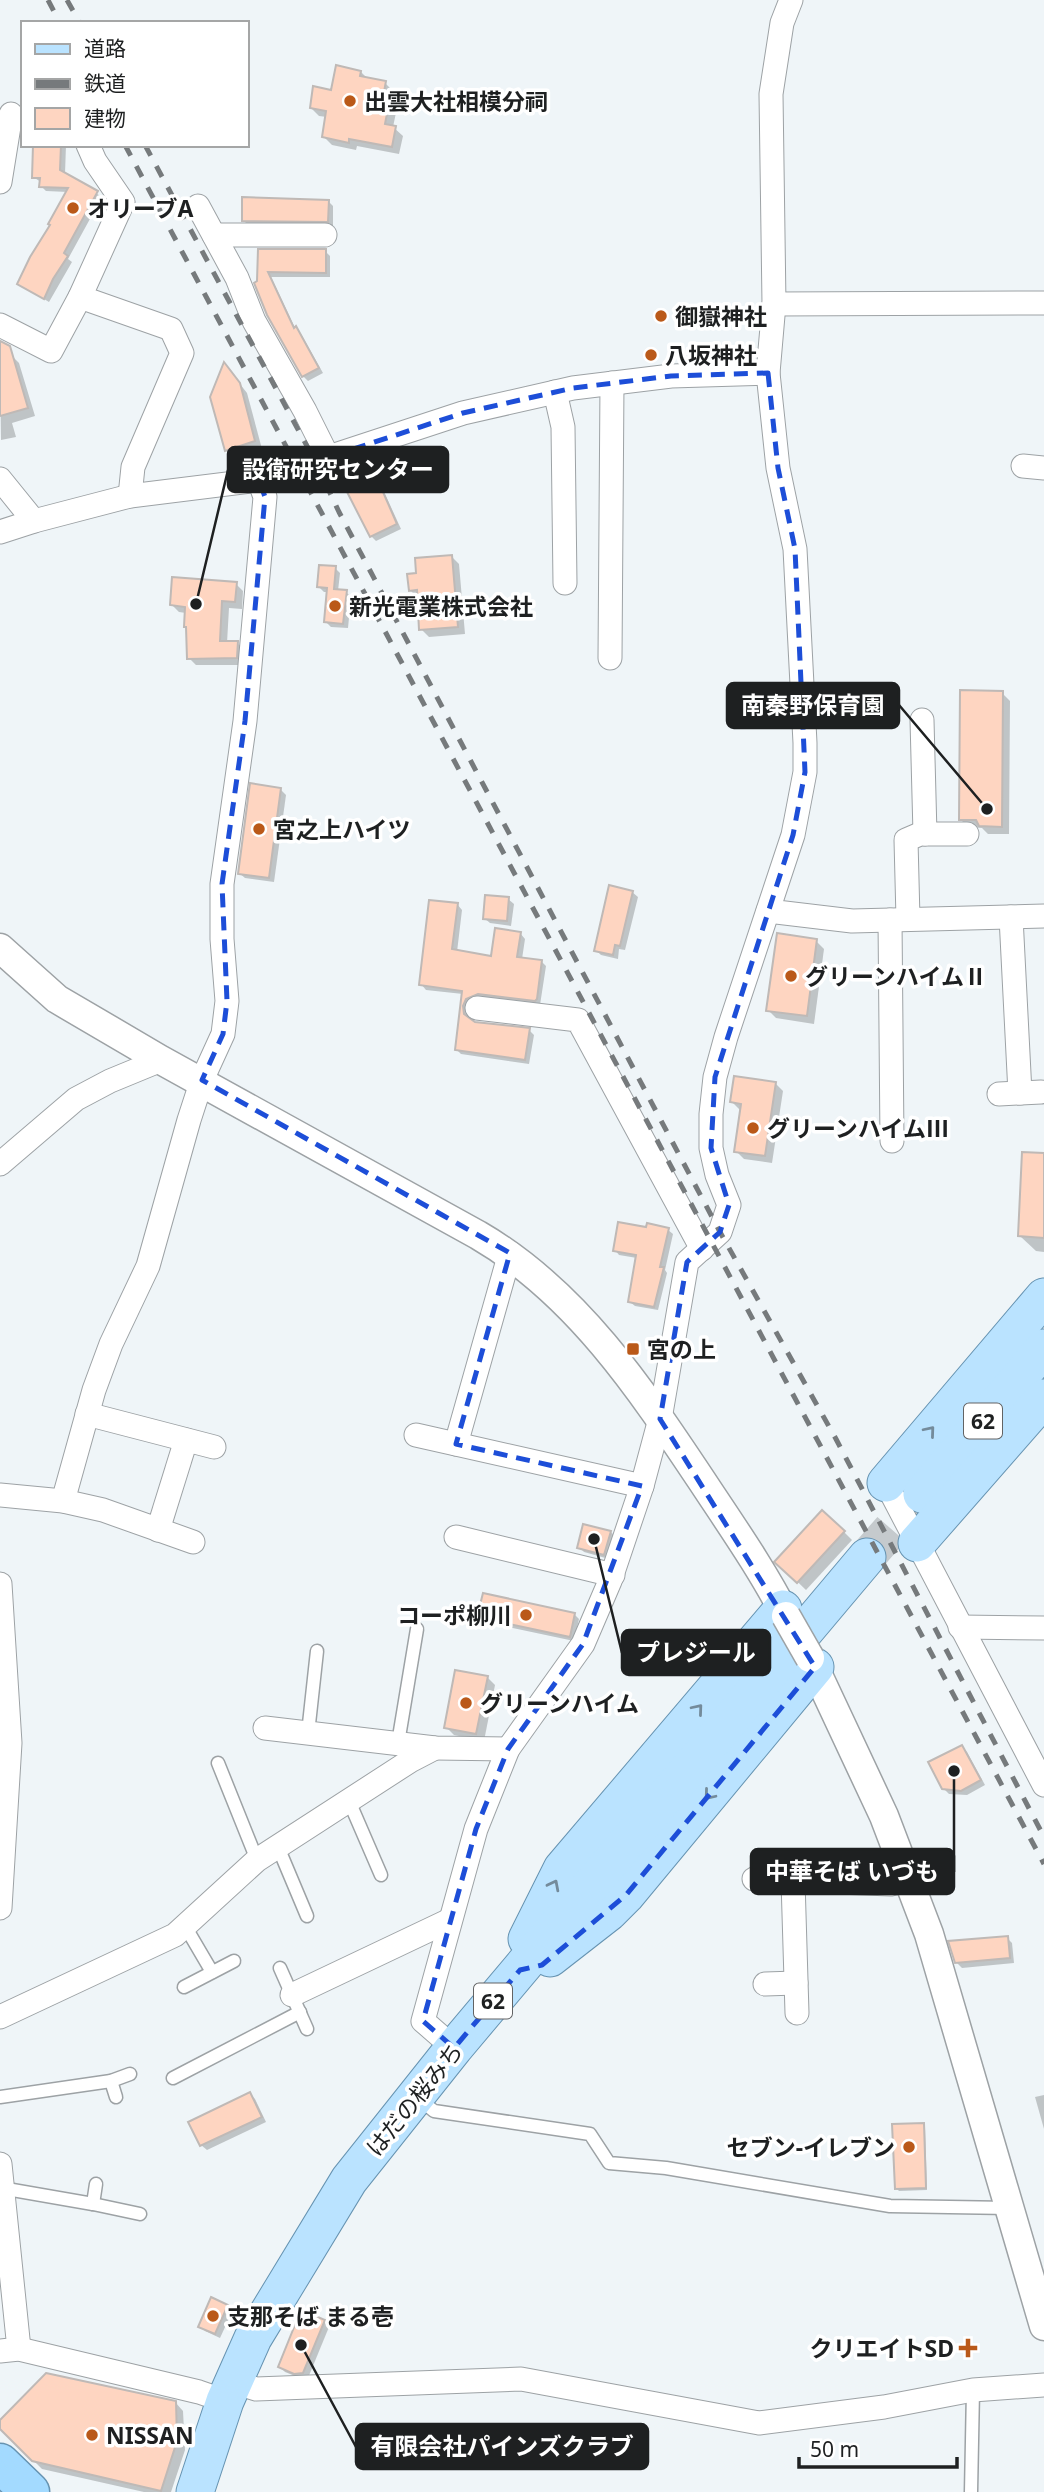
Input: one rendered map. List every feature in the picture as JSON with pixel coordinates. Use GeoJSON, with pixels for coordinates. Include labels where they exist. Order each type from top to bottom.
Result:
{"type":"FeatureCollection","features":[{"type":"Feature","properties":{"kind":"highway"},"geometry":{"type":"LineString","coordinates":[[0,2463],[30,2492]]}},
{"type":"Feature","properties":{"kind":"main road"},"geometry":{"type":"LineString","coordinates":[[887,1483],[1044,1297]]}},
{"type":"Feature","properties":{"kind":"main road","name":"62"},"geometry":{"type":"LineString","coordinates":[[922,1494],[1044,1348]]}},
{"type":"Feature","properties":{"kind":"main road"},"geometry":{"type":"LineString","coordinates":[[917,1543],[1044,1398]]}},
{"type":"Feature","properties":{"kind":"main road","name":"はだの桜みち"},"geometry":{"type":"LineString","coordinates":[[195,2492],[229,2391],[253,2338],[349,2180],[454,2048],[867,1557]]}},
{"type":"Feature","properties":{"kind":"main road"},"geometry":{"type":"LineString","coordinates":[[785,1613],[562,1869],[520,1953],[520,1970],[542,1965],[610,1912],[812,1663]]}},
{"type":"Feature","properties":{"kind":"street"},"geometry":{"type":"LineString","coordinates":[[454,2048],[423,2021],[476,1829],[508,1749],[583,1644],[613,1575],[660,1419],[687,1262],[720,1232],[729,1205],[717,1175],[711,1147],[715,1077],[793,835],[805,772],[795,549],[778,468],[768,373],[775,304],[771,94],[782,23],[791,0]]}},
{"type":"Feature","properties":{"kind":"street"},"geometry":{"type":"LineString","coordinates":[[0,182],[11,113]]}},
{"type":"Feature","properties":{"kind":"street"},"geometry":{"type":"LineString","coordinates":[[0,325],[51,351],[80,297],[123,202],[95,162],[89,147]]}},
{"type":"Feature","properties":{"kind":"street"},"geometry":{"type":"LineString","coordinates":[[198,206],[237,278],[254,321],[328,457]]}},
{"type":"Feature","properties":{"kind":"street"},"geometry":{"type":"LineString","coordinates":[[214,235],[325,235]]}},
{"type":"Feature","properties":{"kind":"street"},"geometry":{"type":"LineString","coordinates":[[80,297],[171,329],[182,353],[133,467],[131,496]]}},
{"type":"Feature","properties":{"kind":"street"},"geometry":{"type":"LineString","coordinates":[[775,304],[1044,303]]}},
{"type":"Feature","properties":{"kind":"street"},"geometry":{"type":"LineString","coordinates":[[0,532],[131,496],[259,480],[463,413],[555,392],[671,376],[768,373]]}},
{"type":"Feature","properties":{"kind":"street"},"geometry":{"type":"LineString","coordinates":[[610,658],[620,592],[620,489],[612,383]]}},
{"type":"Feature","properties":{"kind":"street"},"geometry":{"type":"LineString","coordinates":[[555,392],[564,427],[555,539],[565,583]]}},
{"type":"Feature","properties":{"kind":"street"},"geometry":{"type":"LineString","coordinates":[[0,479],[34,521]]}},
{"type":"Feature","properties":{"kind":"street"},"geometry":{"type":"LineString","coordinates":[[63,1501],[87,1414],[111,1344],[148,1266],[202,1080],[222,1034],[228,1001],[222,939],[222,884],[247,695],[265,497],[259,480]]}},
{"type":"Feature","properties":{"kind":"street"},"geometry":{"type":"LineString","coordinates":[[916,733],[925,835]]}},
{"type":"Feature","properties":{"kind":"street"},"geometry":{"type":"LineString","coordinates":[[892,1141],[882,1039],[899,920],[906,840],[920,834],[967,834]]}},
{"type":"Feature","properties":{"kind":"street"},"geometry":{"type":"LineString","coordinates":[[768,911],[852,921],[1044,916]]}},
{"type":"Feature","properties":{"kind":"street"},"geometry":{"type":"LineString","coordinates":[[1011,917],[1025,1010],[1020,1093]]}},
{"type":"Feature","properties":{"kind":"street"},"geometry":{"type":"LineString","coordinates":[[0,948],[57,999],[161,1060],[202,1080],[510,1254],[543,1280],[584,1320],[660,1419],[785,1613],[812,1663],[884,1816],[929,1934],[1044,2326]]}},
{"type":"Feature","properties":{"kind":"street"},"geometry":{"type":"LineString","coordinates":[[477,1008],[578,1020],[702,1249]]}},
{"type":"Feature","properties":{"kind":"street"},"geometry":{"type":"LineString","coordinates":[[0,1164],[76,1099],[110,1081],[161,1060]]}},
{"type":"Feature","properties":{"kind":"street"},"geometry":{"type":"LineString","coordinates":[[456,1444],[510,1254]]}},
{"type":"Feature","properties":{"kind":"street"},"geometry":{"type":"LineString","coordinates":[[87,1414],[214,1447]]}},
{"type":"Feature","properties":{"kind":"street"},"geometry":{"type":"LineString","coordinates":[[416,1435],[642,1486]]}},
{"type":"Feature","properties":{"kind":"street"},"geometry":{"type":"LineString","coordinates":[[158,1530],[186,1440]]}},
{"type":"Feature","properties":{"kind":"street"},"geometry":{"type":"LineString","coordinates":[[887,1483],[960,1627],[1043,1779]]}},
{"type":"Feature","properties":{"kind":"street"},"geometry":{"type":"LineString","coordinates":[[0,1495],[63,1501],[103,1510],[193,1542]]}},
{"type":"Feature","properties":{"kind":"street"},"geometry":{"type":"LineString","coordinates":[[456,1538],[613,1575]]}},
{"type":"Feature","properties":{"kind":"street"},"geometry":{"type":"LineString","coordinates":[[0,1584],[10,1743],[0,1908]]}},
{"type":"Feature","properties":{"kind":"street"},"geometry":{"type":"LineString","coordinates":[[960,1627],[1044,1628]]}},
{"type":"Feature","properties":{"kind":"street"},"geometry":{"type":"LineString","coordinates":[[265,1728],[435,1748],[508,1749]]}},
{"type":"Feature","properties":{"kind":"street"},"geometry":{"type":"LineString","coordinates":[[0,2017],[163,1941],[185,1926],[257,1860],[435,1748]]}},
{"type":"Feature","properties":{"kind":"street"},"geometry":{"type":"LineString","coordinates":[[754,1879],[891,1884],[909,1880]]}},
{"type":"Feature","properties":{"kind":"street"},"geometry":{"type":"LineString","coordinates":[[793,1881],[797,2013]]}},
{"type":"Feature","properties":{"kind":"street"},"geometry":{"type":"LineString","coordinates":[[296,2003],[450,1920]]}},
{"type":"Feature","properties":{"kind":"street"},"geometry":{"type":"LineString","coordinates":[[765,1984],[796,1983]]}},
{"type":"Feature","properties":{"kind":"street"},"geometry":{"type":"LineString","coordinates":[[0,2164],[10,2350],[199,2392],[520,2379],[759,2423],[884,2407],[973,2390],[1044,2385]]}},
{"type":"Feature","properties":{"kind":"lane"},"geometry":{"type":"LineString","coordinates":[[398,1743],[417,1629]]}},
{"type":"Feature","properties":{"kind":"lane"},"geometry":{"type":"LineString","coordinates":[[307,1733],[317,1651]]}},
{"type":"Feature","properties":{"kind":"lane"},"geometry":{"type":"LineString","coordinates":[[218,1763],[257,1860]]}},
{"type":"Feature","properties":{"kind":"lane"},"geometry":{"type":"LineString","coordinates":[[349,1801],[381,1875]]}},
{"type":"Feature","properties":{"kind":"lane"},"geometry":{"type":"LineString","coordinates":[[278,1847],[307,1916]]}},
{"type":"Feature","properties":{"kind":"lane"},"geometry":{"type":"LineString","coordinates":[[185,1926],[212,1972]]}},
{"type":"Feature","properties":{"kind":"lane"},"geometry":{"type":"LineString","coordinates":[[184,1987],[234,1961]]}},
{"type":"Feature","properties":{"kind":"lane"},"geometry":{"type":"LineString","coordinates":[[280,1968],[307,2029]]}},
{"type":"Feature","properties":{"kind":"lane"},"geometry":{"type":"LineString","coordinates":[[173,2078],[296,2003]]}},
{"type":"Feature","properties":{"kind":"lane"},"geometry":{"type":"LineString","coordinates":[[0,2097],[111,2081],[131,2074]]}},
{"type":"Feature","properties":{"kind":"lane"},"geometry":{"type":"LineString","coordinates":[[111,2081],[116,2097]]}},
{"type":"Feature","properties":{"kind":"lane"},"geometry":{"type":"LineString","coordinates":[[415,2096],[434,2111],[590,2134],[609,2163],[666,2168],[890,2206],[1009,2208]]}},
{"type":"Feature","properties":{"kind":"lane"},"geometry":{"type":"LineString","coordinates":[[93,2204],[96,2184]]}},
{"type":"Feature","properties":{"kind":"lane"},"geometry":{"type":"LineString","coordinates":[[1,2188],[140,2214]]}},
{"type":"Feature","properties":{"kind":"lane"},"geometry":{"type":"LineString","coordinates":[[971,2492],[973,2390]]}},
{"type":"Feature","properties":{"kind":"highlighted area"},"geometry":{"type":"Polygon","coordinates":[[[768,373],[778,468],[795,549],[805,772],[793,835],[715,1077],[711,1148],[729,1205],[720,1232],[687,1262],[660,1419],[815,1667],[626,1895],[542,1965],[520,1970],[454,2048],[423,2021],[476,1829],[508,1749],[583,1644],[642,1486],[456,1444],[510,1253],[202,1080],[223,1034],[227,1001],[222,884],[245,721],[265,497],[259,480],[463,413],[573,388],[671,376],[768,373]]]}},
{"type":"Feature","properties":{"kind":"building","name":"出雲大社相模分祠"},"geometry":{"type":"Polygon","coordinates":[[[336,65],[361,71],[360,76],[386,81],[384,92],[391,93],[385,124],[396,126],[392,147],[349,139],[349,143],[322,137],[326,111],[310,108],[313,86],[331,90],[336,65]]]}},
{"type":"Feature","properties":{"kind":"building"},"geometry":{"type":"Polygon","coordinates":[[[33,147],[61,147],[60,170],[98,191],[64,253],[68,256],[44,299],[17,284],[68,188],[39,187],[40,178],[32,178],[33,147]]]}},
{"type":"Feature","properties":{"kind":"building"},"geometry":{"type":"Polygon","coordinates":[[[242,197],[329,200],[328,222],[242,221],[242,197]]]}},
{"type":"Feature","properties":{"kind":"building"},"geometry":{"type":"Polygon","coordinates":[[[258,249],[326,249],[326,273],[268,272],[294,328],[296,326],[319,368],[302,377],[267,315],[254,283],[257,281],[258,249]]]}},
{"type":"Feature","properties":{"kind":"building"},"geometry":{"type":"Polygon","coordinates":[[[0,341],[10,346],[28,408],[0,416],[0,341]]]}},
{"type":"Feature","properties":{"kind":"building"},"geometry":{"type":"Polygon","coordinates":[[[224,362],[240,383],[255,441],[225,451],[210,397],[224,362]]]}},
{"type":"Feature","properties":{"kind":"building"},"geometry":{"type":"Polygon","coordinates":[[[376,476],[397,524],[370,537],[345,488],[376,476]]]}},
{"type":"Feature","properties":{"kind":"building"},"geometry":{"type":"Polygon","coordinates":[[[452,555],[458,627],[419,630],[417,590],[409,591],[407,574],[416,573],[415,558],[452,555]]]}},
{"type":"Feature","properties":{"kind":"building","name":"新光電業株式会社"},"geometry":{"type":"Polygon","coordinates":[[[319,565],[336,566],[334,589],[347,590],[343,624],[324,622],[327,588],[317,587],[319,565]]]}},
{"type":"Feature","properties":{"kind":"building"},"geometry":{"type":"Polygon","coordinates":[[[172,577],[237,582],[235,602],[222,601],[220,641],[238,641],[237,658],[187,659],[185,607],[170,605],[172,577]]]}},
{"type":"Feature","properties":{"kind":"building"},"geometry":{"type":"Polygon","coordinates":[[[960,690],[1003,691],[1002,827],[979,826],[976,820],[959,820],[960,690]]]}},
{"type":"Feature","properties":{"kind":"building","name":"宮之上ハイツ"},"geometry":{"type":"Polygon","coordinates":[[[250,783],[281,788],[269,878],[238,874],[250,783]]]}},
{"type":"Feature","properties":{"kind":"building"},"geometry":{"type":"Polygon","coordinates":[[[609,885],[633,891],[620,946],[615,945],[613,955],[594,951],[609,885]]]}},
{"type":"Feature","properties":{"kind":"building"},"geometry":{"type":"Polygon","coordinates":[[[485,895],[509,897],[507,921],[483,919],[485,895]]]}},
{"type":"Feature","properties":{"kind":"building"},"geometry":{"type":"Polygon","coordinates":[[[429,900],[458,903],[452,949],[491,956],[495,928],[521,932],[517,957],[542,960],[535,1001],[478,994],[466,999],[463,1006],[464,1014],[475,1022],[530,1028],[525,1060],[455,1050],[462,991],[419,985],[429,900]]]}},
{"type":"Feature","properties":{"kind":"building","name":"グリーンハイムⅡ"},"geometry":{"type":"Polygon","coordinates":[[[777,933],[817,939],[807,1016],[766,1011],[777,933]]]}},
{"type":"Feature","properties":{"kind":"building","name":"グリーンハイムⅢ"},"geometry":{"type":"Polygon","coordinates":[[[734,1076],[776,1082],[765,1156],[734,1152],[741,1104],[730,1102],[734,1076]]]}},
{"type":"Feature","properties":{"kind":"building"},"geometry":{"type":"Polygon","coordinates":[[[1022,1152],[1044,1153],[1044,1238],[1018,1236],[1022,1152]]]}},
{"type":"Feature","properties":{"kind":"building"},"geometry":{"type":"Polygon","coordinates":[[[618,1222],[646,1227],[647,1223],[669,1228],[660,1267],[664,1267],[654,1307],[628,1302],[636,1255],[613,1251],[618,1222]]]}},
{"type":"Feature","properties":{"kind":"building"},"geometry":{"type":"Polygon","coordinates":[[[822,1510],[845,1531],[797,1583],[774,1562],[822,1510]]]}},
{"type":"Feature","properties":{"kind":"building"},"geometry":{"type":"Polygon","coordinates":[[[583,1524],[611,1531],[604,1555],[577,1548],[583,1524]]]}},
{"type":"Feature","properties":{"kind":"building","name":"コーポ柳川"},"geometry":{"type":"Polygon","coordinates":[[[483,1593],[575,1613],[570,1637],[477,1617],[483,1593]]]}},
{"type":"Feature","properties":{"kind":"building","name":"グリーンハイム"},"geometry":{"type":"Polygon","coordinates":[[[455,1670],[488,1676],[476,1734],[444,1728],[455,1670]]]}},
{"type":"Feature","properties":{"kind":"building"},"geometry":{"type":"Polygon","coordinates":[[[962,1745],[981,1780],[961,1791],[942,1789],[928,1762],[962,1745]]]}},
{"type":"Feature","properties":{"kind":"building"},"geometry":{"type":"Polygon","coordinates":[[[1008,1936],[1010,1958],[955,1963],[948,1941],[1008,1936]]]}},
{"type":"Feature","properties":{"kind":"building"},"geometry":{"type":"Polygon","coordinates":[[[250,2092],[262,2117],[200,2146],[188,2122],[250,2092]]]}},
{"type":"Feature","properties":{"kind":"building","name":"セブン-イレブン"},"geometry":{"type":"Polygon","coordinates":[[[924,2123],[926,2188],[895,2189],[892,2124],[924,2123]]]}},
{"type":"Feature","properties":{"kind":"building","name":"支那そば まる壱"},"geometry":{"type":"Polygon","coordinates":[[[211,2297],[228,2305],[215,2334],[198,2327],[211,2297]]]}},
{"type":"Feature","properties":{"kind":"building"},"geometry":{"type":"Polygon","coordinates":[[[301,2310],[325,2320],[303,2373],[294,2374],[278,2367],[301,2310]]]}},
{"type":"Feature","properties":{"kind":"building","name":"NISSAN"},"geometry":{"type":"Polygon","coordinates":[[[46,2373],[176,2401],[177,2441],[161,2491],[32,2461],[0,2429],[0,2420],[46,2373]]]}},
{"type":"Feature","properties":{"kind":"tunnel"},"geometry":{"type":"LineString","coordinates":[[867,1557],[922,1494]]}},
{"type":"Feature","properties":{"kind":"railway"},"geometry":{"type":"LineString","coordinates":[[48,0],[59,21]]}},
{"type":"Feature","properties":{"kind":"railway"},"geometry":{"type":"LineString","coordinates":[[67,0],[79,21]]}},
{"type":"Feature","properties":{"kind":"railway"},"geometry":{"type":"LineString","coordinates":[[126,147],[1044,1864]]}},
{"type":"Feature","properties":{"kind":"railway"},"geometry":{"type":"LineString","coordinates":[[146,147],[315,461],[339,512],[720,1232],[836,1439],[1044,1837]]}},
{"type":"Feature","properties":{"kind":"place","name":"出雲大社相模分祠"},"geometry":{"type":"Point","coordinates":[350,101]}},
{"type":"Feature","properties":{"kind":"place","name":"オリーブA"},"geometry":{"type":"Point","coordinates":[73,208]}},
{"type":"Feature","properties":{"kind":"place","name":"御嶽神社"},"geometry":{"type":"Point","coordinates":[661,316]}},
{"type":"Feature","properties":{"kind":"place","name":"八坂神社"},"geometry":{"type":"Point","coordinates":[651,355]}},
{"type":"Feature","properties":{"kind":"place","name":"設衛研究センター"},"geometry":{"type":"Point","coordinates":[196,604]}},
{"type":"Feature","properties":{"kind":"place","name":"新光電業株式会社"},"geometry":{"type":"Point","coordinates":[335,606]}},
{"type":"Feature","properties":{"kind":"place","name":"南秦野保育園"},"geometry":{"type":"Point","coordinates":[987,809]}},
{"type":"Feature","properties":{"kind":"place","name":"宮之上ハイツ"},"geometry":{"type":"Point","coordinates":[259,829]}},
{"type":"Feature","properties":{"kind":"place","name":"グリーンハイムⅡ"},"geometry":{"type":"Point","coordinates":[791,976]}},
{"type":"Feature","properties":{"kind":"place","name":"グリーンハイムⅢ"},"geometry":{"type":"Point","coordinates":[753,1128]}},
{"type":"Feature","properties":{"kind":"place","name":"宮の上"},"geometry":{"type":"Point","coordinates":[633,1349]}},
{"type":"Feature","properties":{"kind":"place","name":"プレジール"},"geometry":{"type":"Point","coordinates":[594,1539]}},
{"type":"Feature","properties":{"kind":"place","name":"コーポ柳川"},"geometry":{"type":"Point","coordinates":[526,1615]}},
{"type":"Feature","properties":{"kind":"place","name":"グリーンハイム"},"geometry":{"type":"Point","coordinates":[466,1703]}},
{"type":"Feature","properties":{"kind":"place","name":"中華そば いづも"},"geometry":{"type":"Point","coordinates":[954,1771]}},
{"type":"Feature","properties":{"kind":"place","name":"セブン-イレブン"},"geometry":{"type":"Point","coordinates":[909,2147]}},
{"type":"Feature","properties":{"kind":"place","name":"支那そば まる壱"},"geometry":{"type":"Point","coordinates":[213,2316]}},
{"type":"Feature","properties":{"kind":"place","name":"有限会社パインズクラブ"},"geometry":{"type":"Point","coordinates":[301,2345]}},
{"type":"Feature","properties":{"kind":"place","name":"クリエイトSD"},"geometry":{"type":"Point","coordinates":[968,2348]}},
{"type":"Feature","properties":{"kind":"place","name":"NISSAN"},"geometry":{"type":"Point","coordinates":[92,2435]}}]}
